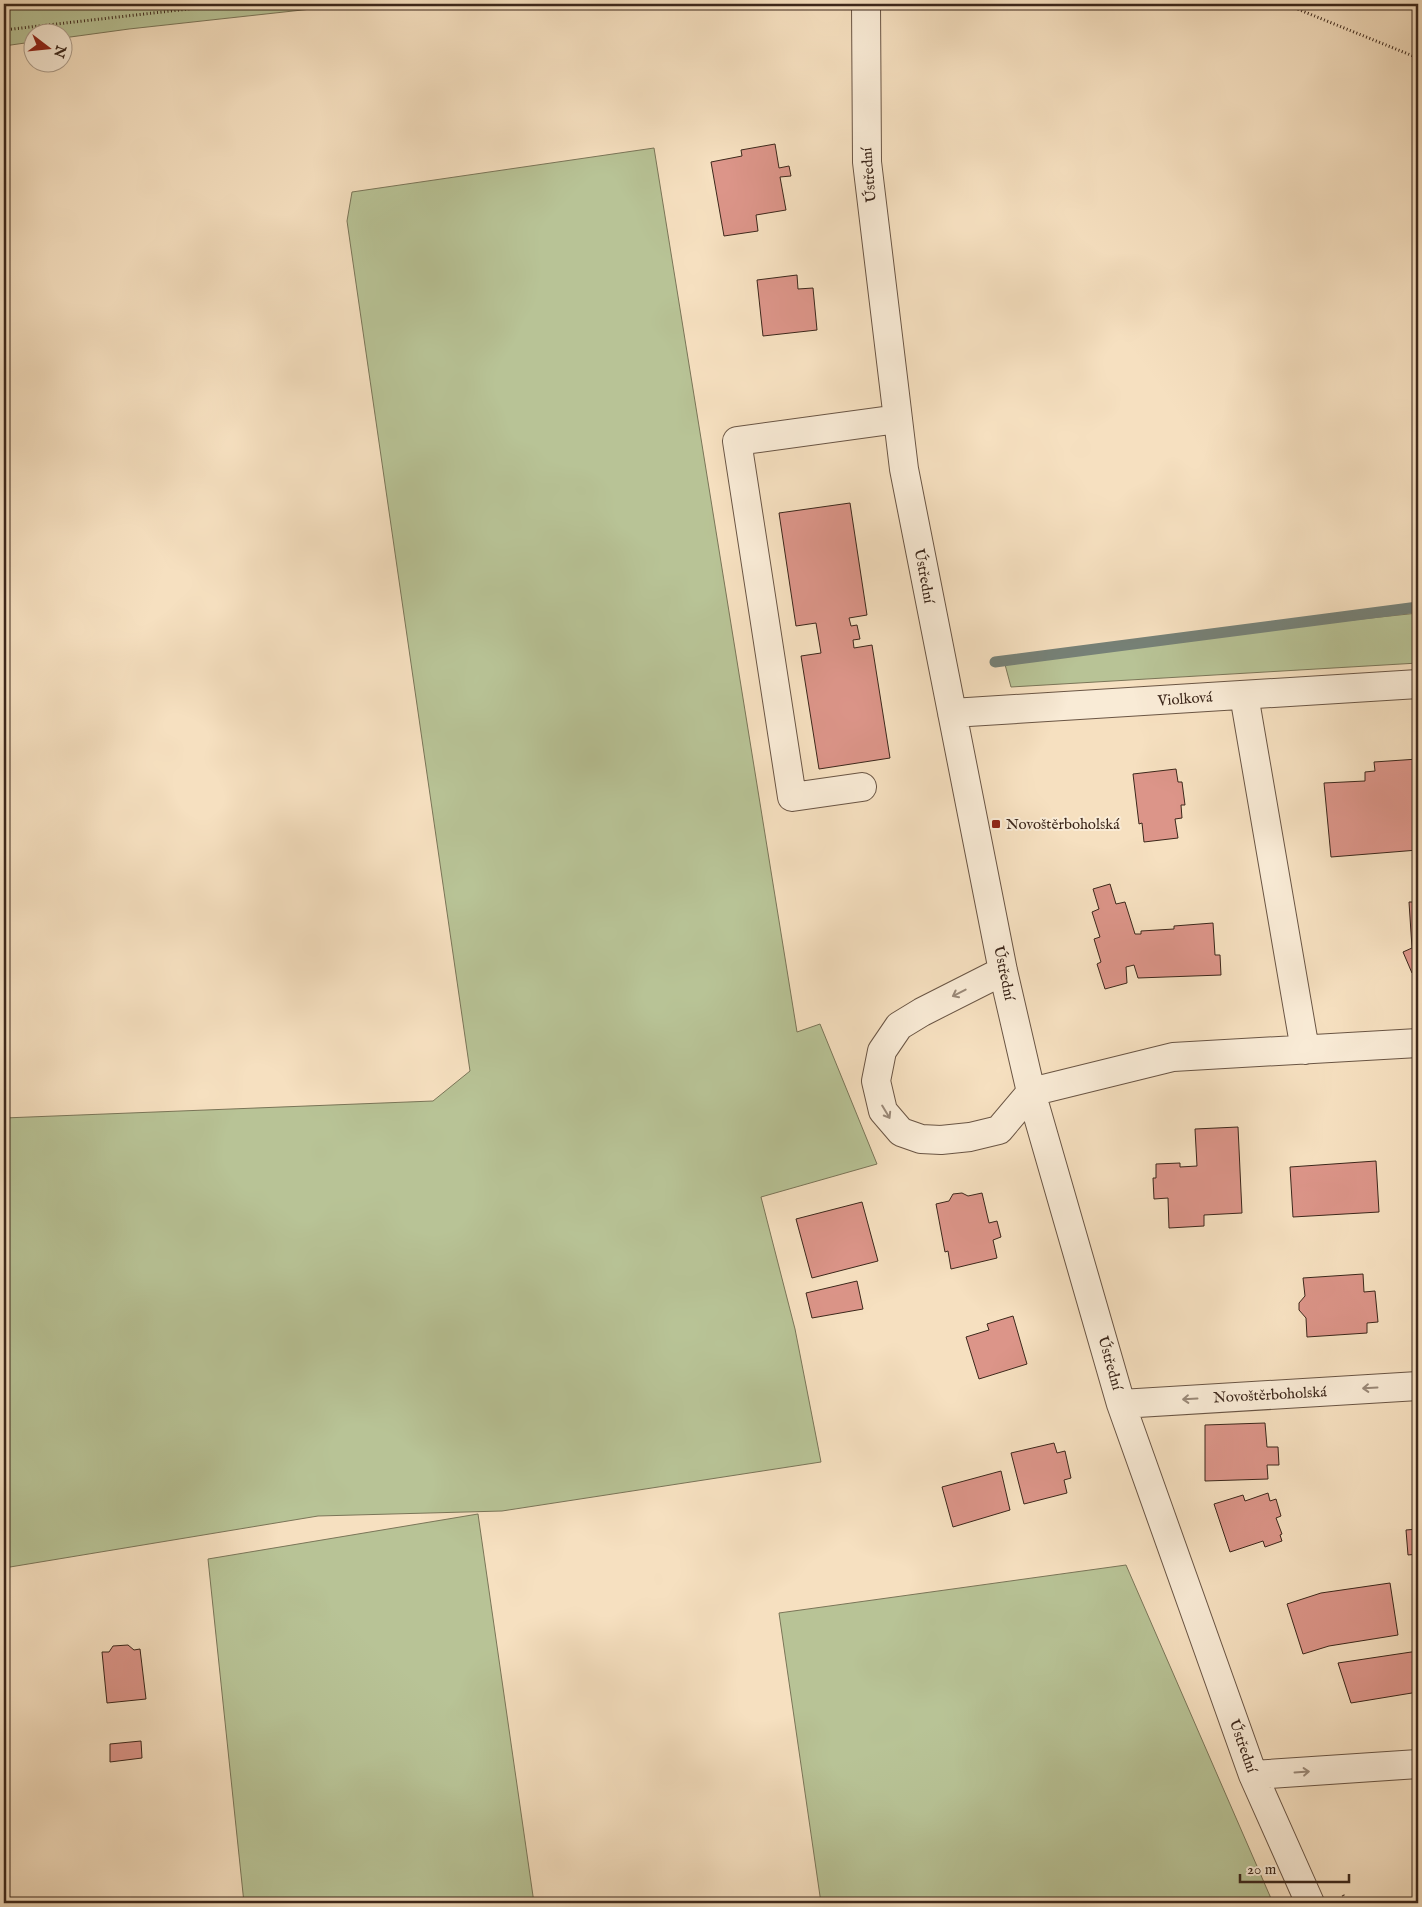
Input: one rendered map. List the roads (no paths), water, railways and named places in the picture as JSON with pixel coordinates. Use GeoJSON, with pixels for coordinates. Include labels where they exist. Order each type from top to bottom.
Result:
{"type":"FeatureCollection","features":[{"type":"Feature","properties":{"kind":"street","name":"Ústřední"},"geometry":{"type":"LineString","coordinates":[[866,4],[867,162],[904,468],[1003,971],[1031,1092],[1121,1404],[1254,1775],[1310,1903]]}},
{"type":"Feature","properties":{"kind":"street"},"geometry":{"type":"LineString","coordinates":[[862,787],[792,797],[738,441],[898,419]]}},
{"type":"Feature","properties":{"kind":"street","name":"Violková"},"geometry":{"type":"LineString","coordinates":[[952,713],[1418,684]]}},
{"type":"Feature","properties":{"kind":"street"},"geometry":{"type":"LineString","coordinates":[[1244,695],[1305,1050]]}},
{"type":"Feature","properties":{"kind":"street"},"geometry":{"type":"LineString","coordinates":[[1003,971],[922,1012],[899,1026],[882,1051],[876,1081],[882,1111],[901,1132],[921,1139],[941,1140],[970,1137],[999,1130],[1031,1092],[1173,1058],[1418,1043]]}},
{"type":"Feature","properties":{"kind":"street","name":"Novoštěrboholská"},"geometry":{"type":"LineString","coordinates":[[1121,1404],[1418,1386]]}},
{"type":"Feature","properties":{"kind":"street"},"geometry":{"type":"LineString","coordinates":[[1254,1775],[1418,1764]]}},
{"type":"Feature","properties":{"kind":"waterway"},"geometry":{"type":"LineString","coordinates":[[995,662],[1418,607]]}},
{"type":"Feature","properties":{"kind":"place","name":"Novoštěrboholská"},"geometry":{"type":"Point","coordinates":[996,824]}}]}
